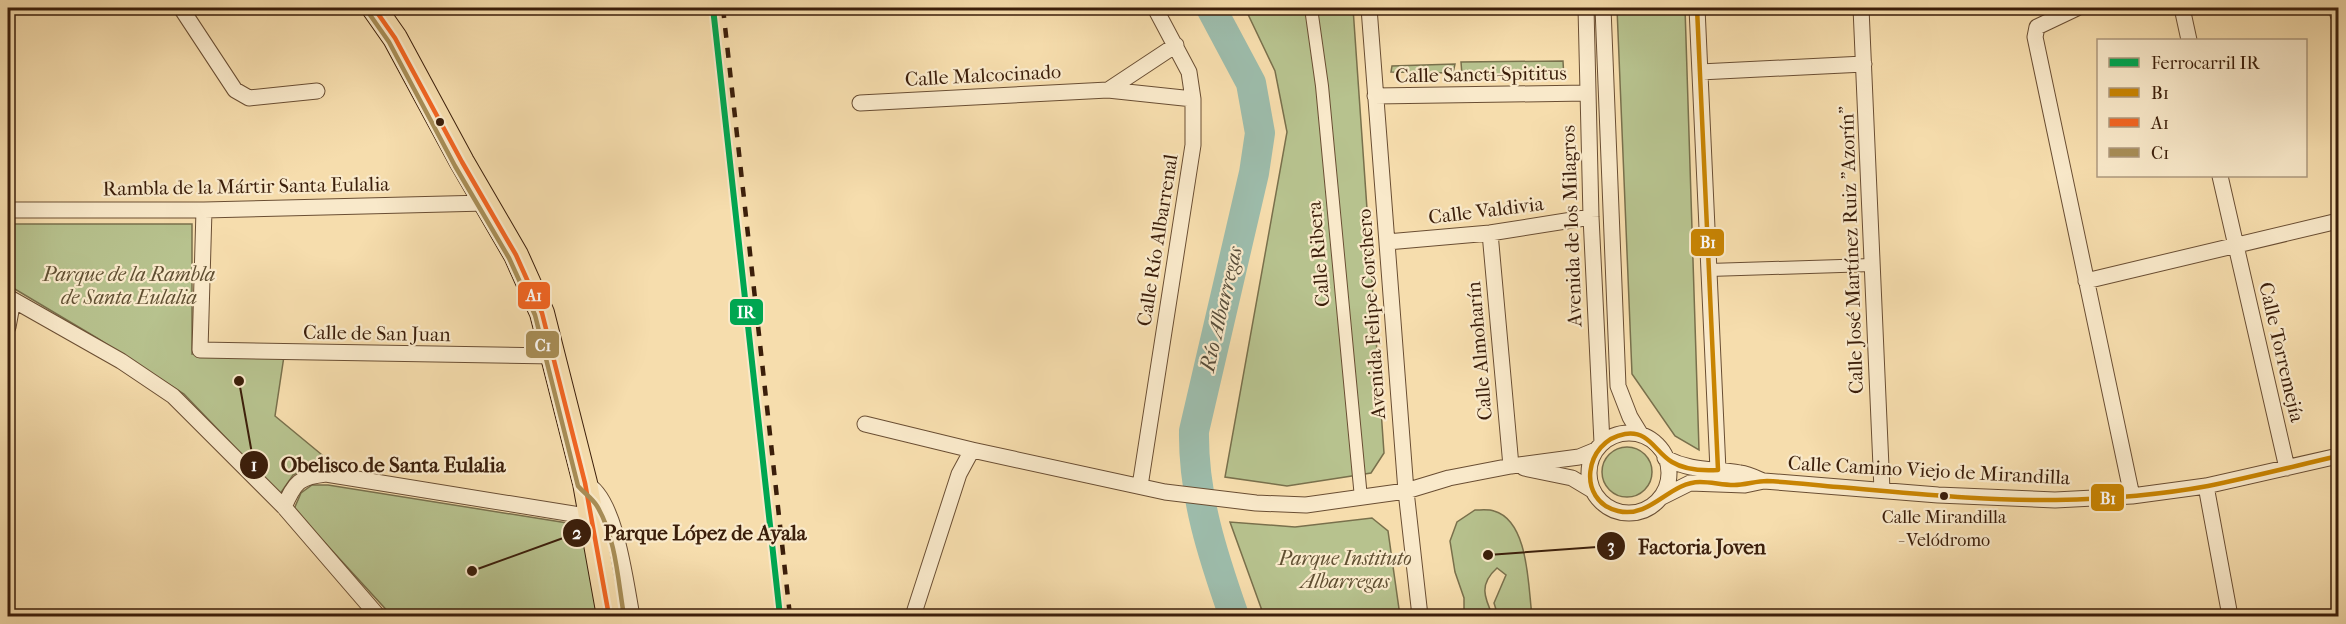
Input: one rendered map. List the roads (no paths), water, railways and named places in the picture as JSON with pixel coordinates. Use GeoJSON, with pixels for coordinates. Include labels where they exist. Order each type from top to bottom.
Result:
{"type":"FeatureCollection","features":[{"type":"Feature","properties":{"kind":"main road"},"geometry":{"type":"LineString","coordinates":[[374,8],[395,38],[516,255],[542,313],[585,483],[609,616]]}},
{"type":"Feature","properties":{"kind":"street"},"geometry":{"type":"LineString","coordinates":[[181,8],[235,90],[249,98],[317,91]]}},
{"type":"Feature","properties":{"kind":"street","name":"Calle Río Albarrenal"},"geometry":{"type":"LineString","coordinates":[[1140,486],[1193,145],[1193,99],[1189,72],[1155,8]]}},
{"type":"Feature","properties":{"kind":"street","name":"Calle Ribera"},"geometry":{"type":"LineString","coordinates":[[1311,8],[1322,86],[1361,498]]}},
{"type":"Feature","properties":{"kind":"street","name":"Avenida Felipe Corchero"},"geometry":{"type":"LineString","coordinates":[[1369,8],[1406,491],[1420,616]]}},
{"type":"Feature","properties":{"kind":"street","name":"Avenida de los Milagros"},"geometry":{"type":"LineString","coordinates":[[1586,8],[1599,446]]}},
{"type":"Feature","properties":{"kind":"street","name":"Avenida de los Milagros"},"geometry":{"type":"LineString","coordinates":[[1603,8],[1618,386],[1630,417],[1641,435]]}},
{"type":"Feature","properties":{"kind":"street"},"geometry":{"type":"LineString","coordinates":[[1697,8],[1718,470]]}},
{"type":"Feature","properties":{"kind":"street","name":"Calle José Martínez Ruiz \"Azorín\""},"geometry":{"type":"LineString","coordinates":[[1861,8],[1882,490]]}},
{"type":"Feature","properties":{"kind":"street"},"geometry":{"type":"LineString","coordinates":[[2077,8],[2037,27],[2036,37],[2132,496]]}},
{"type":"Feature","properties":{"kind":"street"},"geometry":{"type":"LineString","coordinates":[[2182,8],[2189,39]]}},
{"type":"Feature","properties":{"kind":"street"},"geometry":{"type":"LineString","coordinates":[[2337,8],[2338,15]]}},
{"type":"Feature","properties":{"kind":"street"},"geometry":{"type":"LineString","coordinates":[[1108,90],[1176,45]]}},
{"type":"Feature","properties":{"kind":"street"},"geometry":{"type":"LineString","coordinates":[[1700,72],[1864,64]]}},
{"type":"Feature","properties":{"kind":"street","name":"Calle Malcocinado"},"geometry":{"type":"LineString","coordinates":[[860,103],[1108,90],[1193,99]]}},
{"type":"Feature","properties":{"kind":"street","name":"Calle Sancti-Spititus"},"geometry":{"type":"LineString","coordinates":[[1375,96],[1588,93]]}},
{"type":"Feature","properties":{"kind":"street","name":"Calle Torremejía"},"geometry":{"type":"LineString","coordinates":[[2220,177],[2287,468]]}},
{"type":"Feature","properties":{"kind":"street","name":"Rambla de la Mártir Santa Eulalia"},"geometry":{"type":"LineString","coordinates":[[8,210],[204,210],[486,203]]}},
{"type":"Feature","properties":{"kind":"street","name":"Rambla de la Mártir Santa Eulalia"},"geometry":{"type":"LineString","coordinates":[[200,350],[204,210]]}},
{"type":"Feature","properties":{"kind":"street","name":"Calle Valdivia"},"geometry":{"type":"LineString","coordinates":[[1387,242],[1490,233],[1591,217]]}},
{"type":"Feature","properties":{"kind":"street"},"geometry":{"type":"LineString","coordinates":[[2086,282],[2338,221]]}},
{"type":"Feature","properties":{"kind":"street","name":"Calle Almoharín"},"geometry":{"type":"LineString","coordinates":[[1490,233],[1511,466]]}},
{"type":"Feature","properties":{"kind":"street"},"geometry":{"type":"LineString","coordinates":[[1709,270],[1872,265]]}},
{"type":"Feature","properties":{"kind":"street"},"geometry":{"type":"LineString","coordinates":[[8,327],[10,298],[121,361],[173,396],[284,507],[378,616]]}},
{"type":"Feature","properties":{"kind":"street","name":"Calle de San Juan"},"geometry":{"type":"LineString","coordinates":[[200,350],[554,356]]}},
{"type":"Feature","properties":{"kind":"street"},"geometry":{"type":"LineString","coordinates":[[865,424],[1165,492],[1256,503],[1306,505],[1406,491],[1449,478],[1511,466],[1579,457],[1614,436],[1628,433],[1641,435],[1654,442],[1665,458],[1669,471],[1667,485],[1660,498],[1650,507],[1638,513],[1624,513],[1611,509],[1600,501],[1592,490],[1572,478],[1511,466]]}},
{"type":"Feature","properties":{"kind":"street"},"geometry":{"type":"LineString","coordinates":[[1592,490],[1589,469],[1599,446]]}},
{"type":"Feature","properties":{"kind":"street"},"geometry":{"type":"LineString","coordinates":[[913,616],[959,474],[972,450]]}},
{"type":"Feature","properties":{"kind":"street","name":"Calle Camino Viejo de Mirandilla"},"geometry":{"type":"LineString","coordinates":[[1660,498],[1690,483],[1745,485],[1764,482],[2055,501],[2132,496],[2206,486],[2338,456]]}},
{"type":"Feature","properties":{"kind":"street","name":"Calle Camino Viejo de Mirandilla"},"geometry":{"type":"LineString","coordinates":[[1665,458],[1681,466],[1743,473],[1764,482]]}},
{"type":"Feature","properties":{"kind":"street"},"geometry":{"type":"LineString","coordinates":[[284,507],[293,486],[307,476],[326,474],[592,517]]}},
{"type":"Feature","properties":{"kind":"street"},"geometry":{"type":"LineString","coordinates":[[585,483],[591,486],[604,503],[614,525],[632,616]]}},
{"type":"Feature","properties":{"kind":"street"},"geometry":{"type":"LineString","coordinates":[[2206,486],[2230,616]]}},
{"type":"Feature","properties":{"kind":"waterway","name":"Río Albarregas"},"geometry":{"type":"LineString","coordinates":[[1211,8],[1251,83],[1260,133],[1254,173],[1194,431],[1201,502],[1212,548],[1234,616]]}},
{"type":"Feature","properties":{"kind":"railway"},"geometry":{"type":"LineString","coordinates":[[723,8],[790,616]]}},
{"type":"Feature","properties":{"kind":"rail line","name":"IR"},"geometry":{"type":"LineString","coordinates":[[713,8],[780,616]]}},
{"type":"Feature","properties":{"kind":"place","name":"Obelisco de Santa Eulalia"},"geometry":{"type":"Point","coordinates":[239,381]}},
{"type":"Feature","properties":{"kind":"place","name":"Calle Mirandilla - Velódromo"},"geometry":{"type":"Point","coordinates":[1944,496]}},
{"type":"Feature","properties":{"kind":"place","name":"Factoria Joven"},"geometry":{"type":"Point","coordinates":[1488,555]}},
{"type":"Feature","properties":{"kind":"place","name":"Parque López de Ayala"},"geometry":{"type":"Point","coordinates":[472,571]}},
{"type":"Feature","properties":{"kind":"park label","name":"Parque de la Rambla de Santa Eulalia"},"geometry":{"type":"Point","coordinates":[129,286]}},
{"type":"Feature","properties":{"kind":"park label","name":"Parque Instituto Albarregas"},"geometry":{"type":"Point","coordinates":[1345,570]}}]}
